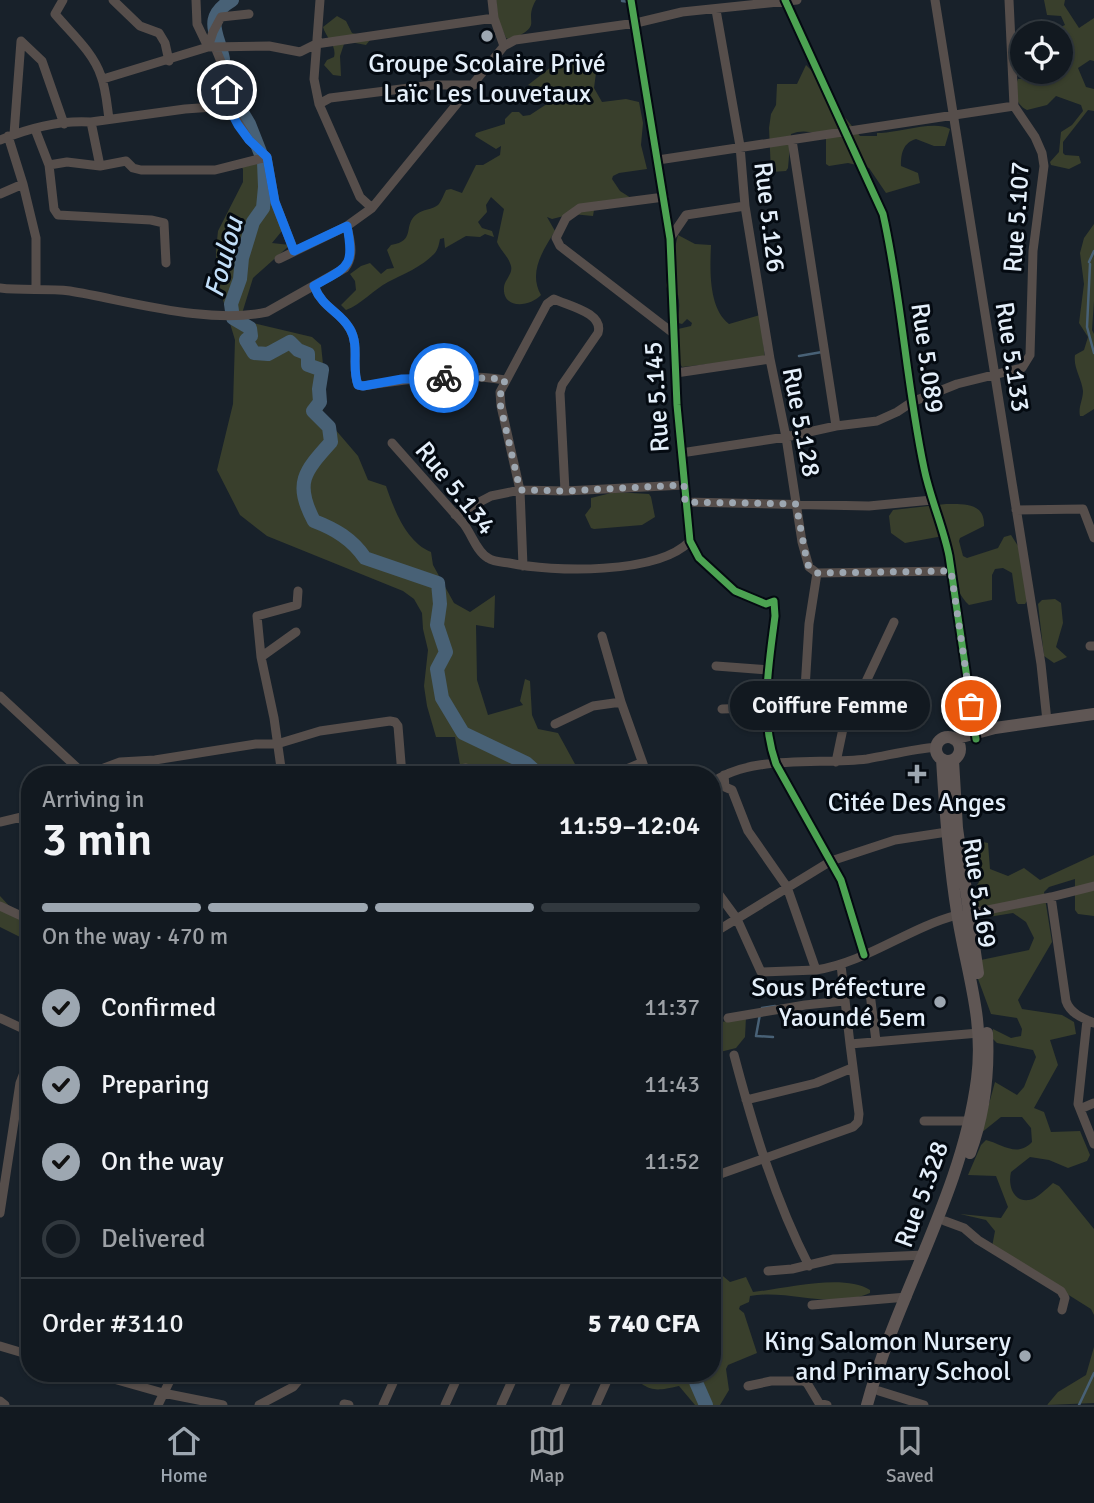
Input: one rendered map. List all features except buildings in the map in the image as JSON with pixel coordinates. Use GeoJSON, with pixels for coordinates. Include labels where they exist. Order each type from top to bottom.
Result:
{"type":"FeatureCollection","features":[{"type":"Feature","properties":{"kind":"main road"},"geometry":{"type":"LineString","coordinates":[[957,742],[960,752],[944,755],[944,738],[957,742],[1047,721],[1094,714]]}},
{"type":"Feature","properties":{"kind":"main road"},"geometry":{"type":"LineString","coordinates":[[975,736],[1094,720]]}},
{"type":"Feature","properties":{"kind":"main road","name":"Rue 5.169"},"geometry":{"type":"LineString","coordinates":[[944,755],[947,831],[978,992]]}},
{"type":"Feature","properties":{"kind":"main road","name":"Rue 5.169"},"geometry":{"type":"LineString","coordinates":[[944,755],[957,828],[962,914]]}},
{"type":"Feature","properties":{"kind":"main road","name":"Rue 5.328"},"geometry":{"type":"LineString","coordinates":[[867,1405],[965,1146],[977,1079],[978,992]]}},
{"type":"Feature","properties":{"kind":"main road","name":"Rue 5.328"},"geometry":{"type":"LineString","coordinates":[[875,1405],[978,1129],[987,1080],[988,1044],[978,992]]}},
{"type":"Feature","properties":{"kind":"street"},"geometry":{"type":"LineString","coordinates":[[63,0],[55,14],[92,57],[103,79],[109,119]]}},
{"type":"Feature","properties":{"kind":"street"},"geometry":{"type":"LineString","coordinates":[[113,0],[140,26],[159,33],[165,43],[169,61]]}},
{"type":"Feature","properties":{"kind":"street"},"geometry":{"type":"LineString","coordinates":[[195,0],[197,24],[226,74],[228,106],[249,140],[267,157],[275,202],[294,251]]}},
{"type":"Feature","properties":{"kind":"street"},"geometry":{"type":"LineString","coordinates":[[320,0],[314,79],[319,104],[360,197],[372,208]]}},
{"type":"Feature","properties":{"kind":"street"},"geometry":{"type":"LineString","coordinates":[[492,0],[494,18],[504,46]]}},
{"type":"Feature","properties":{"kind":"street","name":"Rue 5.145"},"geometry":{"type":"LineString","coordinates":[[631,0],[670,239],[673,333],[690,541],[699,558],[735,592],[766,604],[774,601],[767,712],[768,737],[776,764],[831,861],[849,904],[864,955]]}},
{"type":"Feature","properties":{"kind":"street"},"geometry":{"type":"LineString","coordinates":[[279,259],[347,226],[372,208],[504,46],[515,40],[636,23],[682,12],[797,0]]}},
{"type":"Feature","properties":{"kind":"street","name":"Rue 5.133"},"geometry":{"type":"LineString","coordinates":[[935,0],[1041,664],[1047,721]]}},
{"type":"Feature","properties":{"kind":"street"},"geometry":{"type":"LineString","coordinates":[[1009,0],[1014,106]]}},
{"type":"Feature","properties":{"kind":"street","name":"Rue 5.089"},"geometry":{"type":"LineString","coordinates":[[785,1],[883,214],[891,248],[912,402],[932,500],[946,537],[975,736]]}},
{"type":"Feature","properties":{"kind":"street"},"geometry":{"type":"LineString","coordinates":[[658,160],[740,146],[716,10]]}},
{"type":"Feature","properties":{"kind":"street"},"geometry":{"type":"LineString","coordinates":[[212,47],[212,32],[221,17],[249,15]]}},
{"type":"Feature","properties":{"kind":"street"},"geometry":{"type":"LineString","coordinates":[[103,79],[212,47],[269,46],[300,52],[316,44],[494,18]]}},
{"type":"Feature","properties":{"kind":"street"},"geometry":{"type":"LineString","coordinates":[[36,288],[36,238],[23,184],[7,137],[20,41],[42,61],[64,124]]}},
{"type":"Feature","properties":{"kind":"street"},"geometry":{"type":"LineString","coordinates":[[319,104],[330,98],[416,87],[474,85]]}},
{"type":"Feature","properties":{"kind":"street"},"geometry":{"type":"LineString","coordinates":[[7,137],[46,125],[228,106]]}},
{"type":"Feature","properties":{"kind":"street","name":"Rue 5.126"},"geometry":{"type":"LineString","coordinates":[[770,359],[745,206],[740,146],[1014,106]]}},
{"type":"Feature","properties":{"kind":"street","name":"Rue 5.107"},"geometry":{"type":"LineString","coordinates":[[681,453],[877,421],[912,402],[957,384],[1022,368],[1030,355],[1034,238],[1044,166],[1035,137],[1014,106]]}},
{"type":"Feature","properties":{"kind":"street"},"geometry":{"type":"LineString","coordinates":[[91,122],[100,166]]}},
{"type":"Feature","properties":{"kind":"street"},"geometry":{"type":"LineString","coordinates":[[35,129],[49,165],[54,208],[58,215],[164,223],[166,263]]}},
{"type":"Feature","properties":{"kind":"street"},"geometry":{"type":"LineString","coordinates":[[792,140],[836,426]]}},
{"type":"Feature","properties":{"kind":"street"},"geometry":{"type":"LineString","coordinates":[[49,165],[67,162],[100,166],[126,161],[141,170],[202,170],[240,165],[267,157]]}},
{"type":"Feature","properties":{"kind":"street"},"geometry":{"type":"LineString","coordinates":[[0,194],[23,184]]}},
{"type":"Feature","properties":{"kind":"street"},"geometry":{"type":"LineString","coordinates":[[664,197],[580,208],[566,218],[556,238],[561,246],[673,333]]}},
{"type":"Feature","properties":{"kind":"street"},"geometry":{"type":"LineString","coordinates":[[667,218],[745,206]]}},
{"type":"Feature","properties":{"kind":"street"},"geometry":{"type":"LineString","coordinates":[[670,239],[685,215]]}},
{"type":"Feature","properties":{"kind":"street"},"geometry":{"type":"LineString","coordinates":[[0,288],[71,292],[154,307],[232,316],[267,312],[345,268],[350,262],[352,251],[347,226]]}},
{"type":"Feature","properties":{"kind":"street"},"geometry":{"type":"LineString","coordinates":[[314,286],[319,298],[345,321],[351,330],[358,385],[431,377],[505,380]]}},
{"type":"Feature","properties":{"kind":"street"},"geometry":{"type":"LineString","coordinates":[[523,566],[520,490],[499,399],[505,380],[550,300],[554,299],[598,320],[600,326],[598,333],[562,385],[560,393],[565,491]]}},
{"type":"Feature","properties":{"kind":"street","name":"Rue 5.128"},"geometry":{"type":"LineString","coordinates":[[676,373],[770,359],[807,562],[817,573]]}},
{"type":"Feature","properties":{"kind":"street","name":"Rue 5.134"},"geometry":{"type":"LineString","coordinates":[[392,443],[470,532],[487,558],[523,566],[604,569],[667,556],[680,551],[690,541]]}},
{"type":"Feature","properties":{"kind":"street"},"geometry":{"type":"LineString","coordinates":[[455,515],[491,496],[520,490],[565,491],[684,485]]}},
{"type":"Feature","properties":{"kind":"street"},"geometry":{"type":"LineString","coordinates":[[685,502],[869,506],[932,500]]}},
{"type":"Feature","properties":{"kind":"street"},"geometry":{"type":"LineString","coordinates":[[1016,510],[1083,509],[1094,538]]}},
{"type":"Feature","properties":{"kind":"street"},"geometry":{"type":"LineString","coordinates":[[804,705],[809,624],[817,573],[951,571]]}},
{"type":"Feature","properties":{"kind":"street"},"geometry":{"type":"LineString","coordinates":[[280,766],[274,718],[261,657],[257,616],[297,605],[298,592]]}},
{"type":"Feature","properties":{"kind":"street"},"geometry":{"type":"LineString","coordinates":[[836,762],[845,719],[856,703],[894,622]]}},
{"type":"Feature","properties":{"kind":"street"},"geometry":{"type":"LineString","coordinates":[[261,657],[296,632]]}},
{"type":"Feature","properties":{"kind":"street"},"geometry":{"type":"LineString","coordinates":[[602,636],[642,766]]}},
{"type":"Feature","properties":{"kind":"street"},"geometry":{"type":"LineString","coordinates":[[716,666],[769,670]]}},
{"type":"Feature","properties":{"kind":"street"},"geometry":{"type":"LineString","coordinates":[[0,696],[75,766]]}},
{"type":"Feature","properties":{"kind":"street"},"geometry":{"type":"LineString","coordinates":[[555,723],[593,706],[621,702]]}},
{"type":"Feature","properties":{"kind":"street"},"geometry":{"type":"LineString","coordinates":[[722,709],[755,708],[767,712]]}},
{"type":"Feature","properties":{"kind":"street"},"geometry":{"type":"LineString","coordinates":[[109,766],[120,762],[155,760],[256,744],[276,744],[320,731],[395,722],[401,742],[402,766]]}},
{"type":"Feature","properties":{"kind":"street"},"geometry":{"type":"LineString","coordinates":[[721,777],[757,765],[944,755]]}},
{"type":"Feature","properties":{"kind":"street"},"geometry":{"type":"LineString","coordinates":[[634,766],[641,763]]}},
{"type":"Feature","properties":{"kind":"street"},"geometry":{"type":"LineString","coordinates":[[724,775],[725,787],[732,790],[748,831],[788,887],[816,970]]}},
{"type":"Feature","properties":{"kind":"street"},"geometry":{"type":"LineString","coordinates":[[0,822],[21,817]]}},
{"type":"Feature","properties":{"kind":"street"},"geometry":{"type":"LineString","coordinates":[[721,929],[831,861],[895,840],[947,831]]}},
{"type":"Feature","properties":{"kind":"street"},"geometry":{"type":"LineString","coordinates":[[721,897],[737,919],[761,972],[816,970],[841,965],[932,922],[1094,886]]}},
{"type":"Feature","properties":{"kind":"street"},"geometry":{"type":"LineString","coordinates":[[1051,897],[1068,1009],[1090,1021],[1078,1095],[1080,1109],[1094,1144]]}},
{"type":"Feature","properties":{"kind":"street"},"geometry":{"type":"LineString","coordinates":[[0,906],[21,916]]}},
{"type":"Feature","properties":{"kind":"street"},"geometry":{"type":"LineString","coordinates":[[721,1174],[853,1127],[858,1122],[841,965]]}},
{"type":"Feature","properties":{"kind":"street"},"geometry":{"type":"LineString","coordinates":[[869,985],[876,1041]]}},
{"type":"Feature","properties":{"kind":"street"},"geometry":{"type":"LineString","coordinates":[[728,1018],[844,1001]]}},
{"type":"Feature","properties":{"kind":"street"},"geometry":{"type":"LineString","coordinates":[[0,1018],[21,1028]]}},
{"type":"Feature","properties":{"kind":"street"},"geometry":{"type":"LineString","coordinates":[[850,1044],[979,1033]]}},
{"type":"Feature","properties":{"kind":"street"},"geometry":{"type":"LineString","coordinates":[[734,1055],[746,1100],[792,1234],[809,1266]]}},
{"type":"Feature","properties":{"kind":"street"},"geometry":{"type":"LineString","coordinates":[[746,1100],[816,1083],[852,1068]]}},
{"type":"Feature","properties":{"kind":"street"},"geometry":{"type":"LineString","coordinates":[[0,1213],[5,1156],[21,1081]]}},
{"type":"Feature","properties":{"kind":"street"},"geometry":{"type":"LineString","coordinates":[[1080,1109],[1094,1103]]}},
{"type":"Feature","properties":{"kind":"street"},"geometry":{"type":"LineString","coordinates":[[924,1121],[970,1121]]}},
{"type":"Feature","properties":{"kind":"street"},"geometry":{"type":"LineString","coordinates":[[945,1221],[964,1228],[978,1240],[1061,1291],[1065,1298],[1062,1310]]}},
{"type":"Feature","properties":{"kind":"street"},"geometry":{"type":"LineString","coordinates":[[768,1271],[845,1258],[924,1255]]}},
{"type":"Feature","properties":{"kind":"street"},"geometry":{"type":"LineString","coordinates":[[812,1305],[907,1297]]}},
{"type":"Feature","properties":{"kind":"street"},"geometry":{"type":"LineString","coordinates":[[0,1346],[21,1352]]}},
{"type":"Feature","properties":{"kind":"street"},"geometry":{"type":"LineString","coordinates":[[748,1386],[771,1381],[803,1381],[819,1403],[827,1405]]}},
{"type":"Feature","properties":{"kind":"street"},"geometry":{"type":"LineString","coordinates":[[124,1382],[223,1405]]}},
{"type":"Feature","properties":{"kind":"street"},"geometry":{"type":"LineString","coordinates":[[158,1405],[169,1382]]}},
{"type":"Feature","properties":{"kind":"street"},"geometry":{"type":"LineString","coordinates":[[259,1405],[293,1387],[297,1382]]}},
{"type":"Feature","properties":{"kind":"street"},"geometry":{"type":"LineString","coordinates":[[383,1405],[393,1382]]}},
{"type":"Feature","properties":{"kind":"street"},"geometry":{"type":"LineString","coordinates":[[445,1405],[455,1382]]}},
{"type":"Feature","properties":{"kind":"street"},"geometry":{"type":"LineString","coordinates":[[501,1405],[511,1382]]}},
{"type":"Feature","properties":{"kind":"street"},"geometry":{"type":"LineString","coordinates":[[556,1405],[566,1382]]}},
{"type":"Feature","properties":{"kind":"street"},"geometry":{"type":"LineString","coordinates":[[596,1405],[606,1382]]}},
{"type":"Feature","properties":{"kind":"street"},"geometry":{"type":"LineString","coordinates":[[879,1391],[924,1405]]}},
{"type":"Feature","properties":{"kind":"street"},"geometry":{"type":"LineString","coordinates":[[0,1401],[5,1405]]}},
{"type":"Feature","properties":{"kind":"green space"},"geometry":{"type":"Polygon","coordinates":[[[496,0],[536,0],[532,8],[530,27],[521,35],[510,40],[506,38],[498,19],[496,0]]]}},
{"type":"Feature","properties":{"kind":"green space"},"geometry":{"type":"Polygon","coordinates":[[[1044,0],[1065,0],[1064,5],[1079,28],[1094,18],[1094,61],[1090,60],[1078,68],[1086,87],[1094,89],[1094,111],[1088,110],[1063,142],[1063,153],[1079,156],[1081,163],[1069,169],[1051,165],[1050,162],[1059,152],[1061,132],[1072,125],[1083,111],[1081,105],[1056,96],[1047,105],[1027,110],[1018,101],[1015,92],[1017,84],[1073,84],[1073,21],[1063,21],[1061,16],[1047,15],[1044,0]]]}},
{"type":"Feature","properties":{"kind":"green space"},"geometry":{"type":"Polygon","coordinates":[[[337,16],[346,21],[352,33],[370,40],[366,45],[345,41],[340,56],[341,76],[333,75],[324,65],[335,53],[323,27],[337,16]]]}},
{"type":"Feature","properties":{"kind":"green space"},"geometry":{"type":"Polygon","coordinates":[[[575,63],[596,73],[594,88],[602,102],[626,99],[639,102],[643,123],[641,145],[647,169],[619,173],[612,179],[620,191],[631,198],[594,210],[593,216],[572,214],[552,219],[547,217],[555,231],[542,254],[537,270],[537,287],[541,295],[530,302],[518,304],[507,300],[504,287],[511,266],[497,242],[504,209],[491,197],[486,205],[487,212],[478,222],[482,228],[492,231],[494,237],[485,234],[480,237],[466,236],[445,248],[444,238],[440,239],[435,252],[424,262],[346,310],[341,305],[356,290],[355,281],[350,274],[370,263],[381,274],[394,268],[387,250],[391,245],[404,240],[413,218],[419,212],[438,205],[446,190],[462,193],[476,165],[483,165],[500,155],[501,146],[496,149],[475,136],[476,133],[505,124],[505,119],[512,112],[519,112],[523,116],[530,115],[556,98],[555,92],[528,85],[555,64],[565,66],[575,63]]]}},
{"type":"Feature","properties":{"kind":"green space"},"geometry":{"type":"Polygon","coordinates":[[[806,65],[819,78],[826,94],[860,136],[877,136],[877,133],[927,126],[950,129],[945,146],[934,146],[916,139],[904,149],[901,166],[918,173],[920,183],[886,193],[869,168],[848,163],[829,166],[826,164],[826,138],[804,131],[791,134],[786,171],[771,172],[769,128],[771,114],[776,105],[777,84],[797,84],[806,65]]]}},
{"type":"Feature","properties":{"kind":"green space"},"geometry":{"type":"Polygon","coordinates":[[[267,157],[286,226],[272,243],[290,245],[253,278],[240,320],[312,337],[321,345],[326,393],[322,414],[358,456],[368,480],[386,486],[408,533],[431,552],[433,565],[454,603],[470,612],[495,595],[494,628],[476,625],[477,680],[488,715],[523,705],[520,701],[525,679],[530,681],[532,715],[538,729],[558,733],[576,766],[460,766],[455,737],[436,737],[427,706],[424,686],[428,650],[422,613],[414,599],[403,591],[267,536],[240,515],[217,470],[233,404],[235,340],[216,277],[216,250],[218,231],[243,182],[243,169],[240,165],[267,157]]]}},
{"type":"Feature","properties":{"kind":"green space"},"geometry":{"type":"Polygon","coordinates":[[[1094,224],[1094,409],[1080,416],[1083,391],[1075,355],[1084,350],[1088,337],[1079,323],[1084,284],[1080,253],[1084,238],[1094,224]]]}},
{"type":"Feature","properties":{"kind":"green space"},"geometry":{"type":"Polygon","coordinates":[[[678,235],[695,244],[711,245],[712,287],[717,308],[729,324],[760,315],[765,358],[682,367],[674,334],[678,329],[691,326],[692,323],[687,319],[682,324],[675,322],[679,309],[678,295],[668,292],[666,285],[678,235]]]}},
{"type":"Feature","properties":{"kind":"green space"},"geometry":{"type":"Polygon","coordinates":[[[615,492],[649,494],[655,517],[642,525],[591,528],[585,515],[591,507],[591,498],[615,492]]]}},
{"type":"Feature","properties":{"kind":"green space"},"geometry":{"type":"Polygon","coordinates":[[[946,504],[972,506],[981,512],[984,526],[959,541],[963,556],[967,558],[998,548],[1004,537],[1011,535],[1020,549],[1027,601],[1025,604],[1018,604],[1016,601],[1012,573],[1003,568],[995,569],[992,575],[992,600],[969,605],[954,582],[943,536],[905,543],[891,533],[889,516],[893,510],[946,504]]]}},
{"type":"Feature","properties":{"kind":"green space"},"geometry":{"type":"Polygon","coordinates":[[[1055,599],[1061,603],[1063,623],[1056,647],[1067,657],[1054,663],[1044,656],[1038,604],[1042,600],[1055,599]]]}},
{"type":"Feature","properties":{"kind":"green space"},"geometry":{"type":"Polygon","coordinates":[[[977,841],[988,843],[990,869],[1008,876],[1024,868],[1040,880],[1094,855],[1094,916],[1078,914],[1075,910],[1075,879],[1049,887],[1044,892],[1052,942],[1018,1000],[1022,1009],[1062,1015],[1074,1022],[1076,1034],[1050,1040],[1058,1065],[1034,1108],[1044,1112],[1051,1132],[1080,1131],[1090,1155],[1087,1161],[1068,1168],[1049,1160],[1030,1157],[1011,1172],[1010,1182],[1015,1195],[1023,1200],[1035,1198],[1053,1183],[1059,1186],[1094,1229],[1094,1315],[1091,1309],[992,1247],[995,1231],[986,1220],[960,1214],[1001,1218],[1008,1207],[996,1176],[968,1175],[981,1145],[986,1140],[1015,1149],[1026,1147],[1032,1142],[1031,1128],[1022,1117],[1001,1117],[981,1133],[995,1082],[1017,1095],[1024,1087],[1036,1057],[1033,1050],[997,1043],[992,1038],[993,1029],[1011,1038],[1021,1036],[1022,1029],[1017,1018],[991,1014],[974,968],[976,961],[1029,950],[1034,938],[1026,922],[1013,913],[976,919],[972,914],[967,901],[979,882],[975,856],[977,841]]]}},
{"type":"Feature","properties":{"kind":"green space"},"geometry":{"type":"Polygon","coordinates":[[[0,896],[13,910],[21,914],[21,938],[0,927],[0,896]]]}},
{"type":"Feature","properties":{"kind":"green space"},"geometry":{"type":"Polygon","coordinates":[[[746,1017],[745,1037],[736,1048],[721,1052],[721,1022],[746,1017]]]}},
{"type":"Feature","properties":{"kind":"green space"},"geometry":{"type":"Polygon","coordinates":[[[721,1274],[730,1282],[746,1277],[753,1292],[829,1282],[858,1285],[870,1290],[870,1293],[855,1298],[840,1300],[780,1295],[750,1296],[749,1302],[739,1309],[744,1313],[757,1353],[728,1365],[726,1369],[729,1390],[720,1405],[695,1405],[679,1386],[654,1389],[638,1382],[721,1382],[721,1274]]]}},
{"type":"Feature","properties":{"kind":"green space"},"geometry":{"type":"Polygon","coordinates":[[[1094,1347],[1094,1403],[1047,1405],[1058,1392],[1086,1375],[1094,1347]]]}},
{"type":"Feature","properties":{"kind":"waterway","name":"Foulou"},"geometry":{"type":"LineString","coordinates":[[223,59],[214,26],[217,13],[232,0]]}},
{"type":"Feature","properties":{"kind":"waterway"},"geometry":{"type":"LineString","coordinates":[[622,1],[630,2]]}},
{"type":"Feature","properties":{"kind":"waterway","name":"Foulou"},"geometry":{"type":"LineString","coordinates":[[226,79],[227,87],[249,124],[264,162],[265,187],[263,208],[253,222],[242,258],[240,279],[231,304],[233,318],[250,328],[251,336],[246,340],[254,353],[268,354],[290,342],[298,350],[308,354],[308,365],[322,370],[320,402],[313,411],[329,427],[331,442],[308,470],[305,478],[303,487],[308,508],[314,521],[342,535],[365,558],[438,583],[440,604],[437,625],[446,652],[437,669],[442,698],[463,733],[529,766]]}},
{"type":"Feature","properties":{"kind":"waterway"},"geometry":{"type":"LineString","coordinates":[[1089,262],[1094,251]]}},
{"type":"Feature","properties":{"kind":"waterway"},"geometry":{"type":"LineString","coordinates":[[1090,264],[1087,327],[1094,353]]}},
{"type":"Feature","properties":{"kind":"waterway"},"geometry":{"type":"LineString","coordinates":[[799,356],[822,352]]}},
{"type":"Feature","properties":{"kind":"waterway"},"geometry":{"type":"LineString","coordinates":[[762,1008],[775,1006]]}},
{"type":"Feature","properties":{"kind":"waterway"},"geometry":{"type":"LineString","coordinates":[[760,1014],[756,1036],[773,1037]]}},
{"type":"Feature","properties":{"kind":"waterway"},"geometry":{"type":"LineString","coordinates":[[1079,1405],[1094,1373]]}},
{"type":"Feature","properties":{"kind":"waterway","name":"Foulou"},"geometry":{"type":"LineString","coordinates":[[696,1382],[706,1405]]}},
{"type":"Feature","properties":{"kind":"cycle path"},"geometry":{"type":"LineString","coordinates":[[631,0],[670,239],[677,405],[690,541],[699,558],[735,591],[766,604],[774,601],[775,616],[767,691],[771,746],[776,764],[841,880],[864,955]]}},
{"type":"Feature","properties":{"kind":"cycle path"},"geometry":{"type":"LineString","coordinates":[[785,0],[883,214],[918,436],[949,556],[976,739]]}},
{"type":"Feature","properties":{"kind":"way so far"},"geometry":{"type":"LineString","coordinates":[[444,378],[505,380],[499,399],[520,490],[565,491],[684,485],[685,502],[796,504],[807,562],[817,573],[951,571],[971,706]]}},
{"type":"Feature","properties":{"kind":"place","name":"Groupe Scolaire Privé Laïc Les Louvetaux"},"geometry":{"type":"Point","coordinates":[487,36]}},
{"type":"Feature","properties":{"kind":"place","name":"Coiffure Femme"},"geometry":{"type":"Point","coordinates":[971,706]}},
{"type":"Feature","properties":{"kind":"place","name":"Citée Des Anges"},"geometry":{"type":"Point","coordinates":[917,774]}},
{"type":"Feature","properties":{"kind":"place","name":"Sous Préfecture Yaoundé 5em"},"geometry":{"type":"Point","coordinates":[940,1002]}},
{"type":"Feature","properties":{"kind":"place","name":"King Salomon Nursery and Primary School"},"geometry":{"type":"Point","coordinates":[1025,1356]}},
{"type":"Feature","properties":{"kind":"route"},"geometry":{"type":"LineString","coordinates":[[227,90],[228,106],[238,125],[267,157],[272,193],[294,251],[347,226],[352,251],[350,262],[345,268],[314,286],[326,307],[345,321],[351,330],[358,385],[402,379],[444,378]]}}]}
